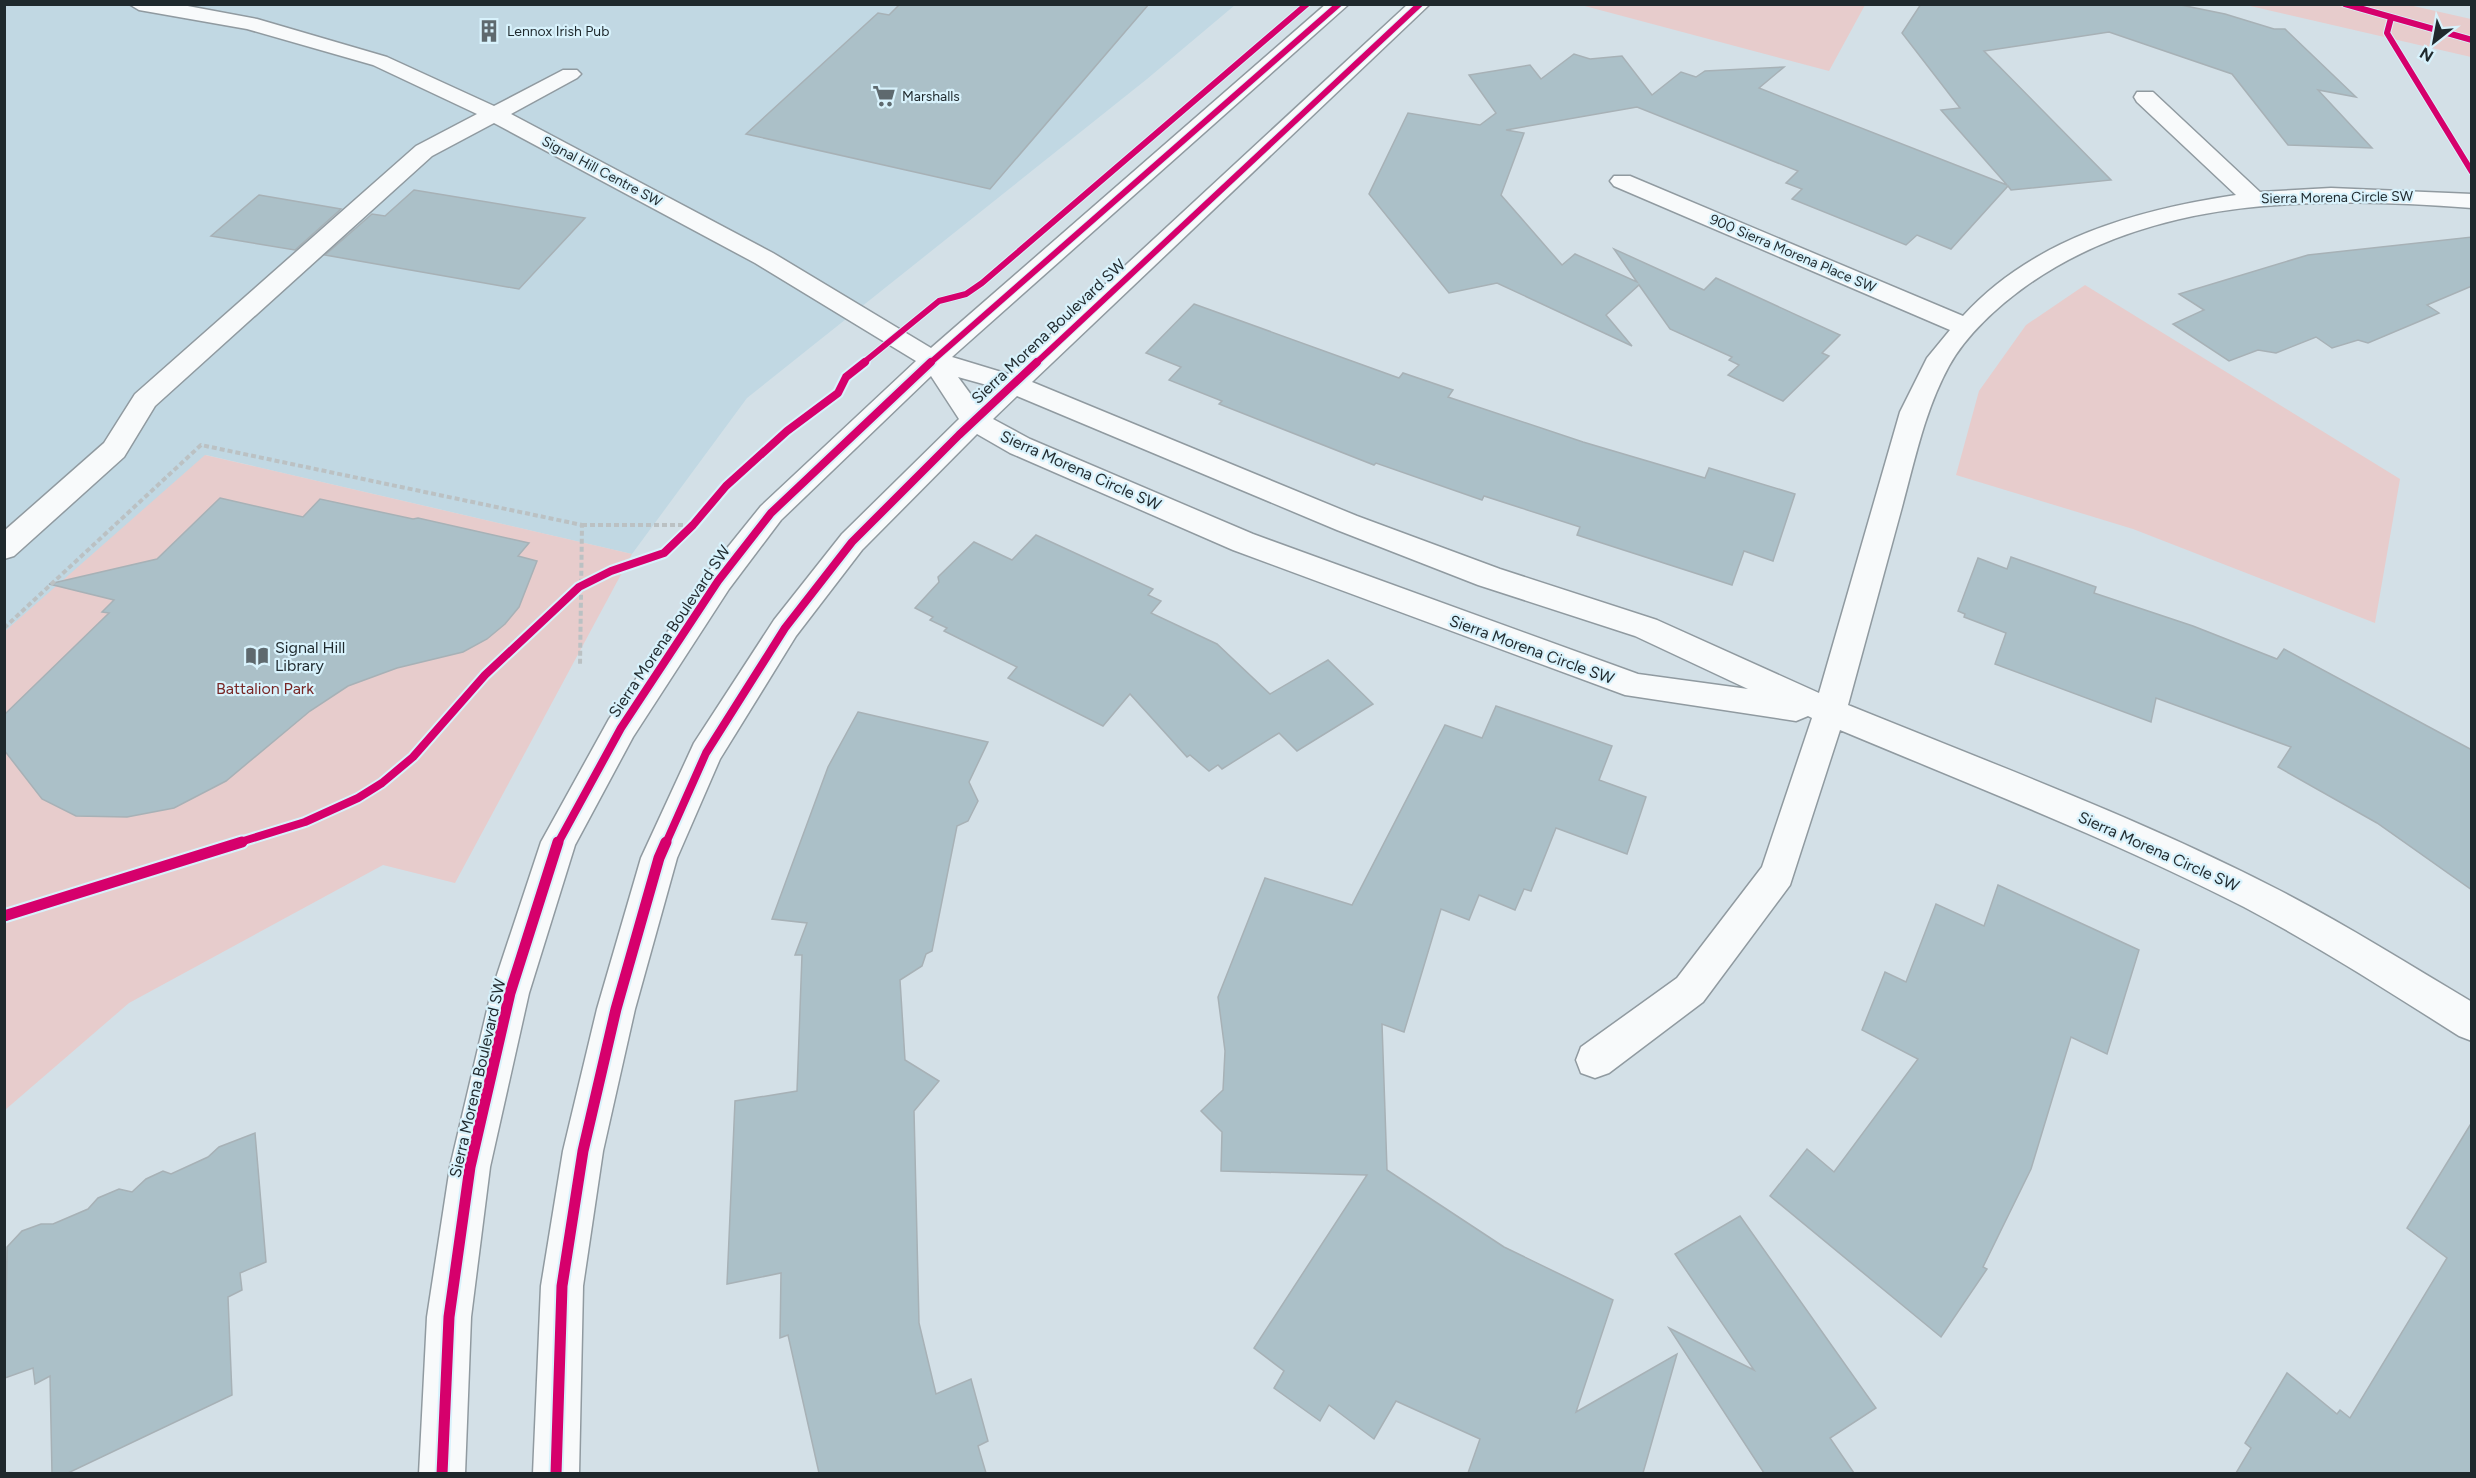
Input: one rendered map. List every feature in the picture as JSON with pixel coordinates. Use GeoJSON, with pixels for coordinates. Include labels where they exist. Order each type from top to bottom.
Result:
{"type":"FeatureCollection","features":[{"type":"Feature","properties":{"kind":"street","name":"Signal Hill Centre SW"},"geometry":{"type":"LineString","coordinates":[[139,4],[259,17],[380,61],[494,114],[764,258],[934,361]]}},
{"type":"Feature","properties":{"kind":"street","name":"Sierra Morena Boulevard SW"},"geometry":{"type":"LineString","coordinates":[[442,1473],[449,1317],[470,1167],[510,993],[558,842],[621,728],[718,581],[771,513],[874,413],[1339,4]]}},
{"type":"Feature","properties":{"kind":"street","name":"Sierra Morena Boulevard SW"},"geometry":{"type":"LineString","coordinates":[[556,1473],[562,1286],[583,1151],[616,1009],[659,858],[706,753],[785,628],[852,542],[1013,384],[1420,4]]}},
{"type":"Feature","properties":{"kind":"street"},"geometry":{"type":"LineString","coordinates":[[4,549],[114,450],[145,400],[424,151],[570,74]]}},
{"type":"Feature","properties":{"kind":"street"},"geometry":{"type":"LineString","coordinates":[[2145,97],[2253,198]]}},
{"type":"Feature","properties":{"kind":"street","name":"900 Sierra Morena Place SW"},"geometry":{"type":"LineString","coordinates":[[1622,181],[1965,326]]}},
{"type":"Feature","properties":{"kind":"street","name":"Sierra Morena Circle SW"},"geometry":{"type":"LineString","coordinates":[[1830,712],[1914,412],[1944,352],[1965,326],[2011,284],[2066,250],[2107,232],[2153,218],[2253,198],[2346,194],[2472,201]]}},
{"type":"Feature","properties":{"kind":"street","name":"Sierra Morena Circle SW"},"geometry":{"type":"LineString","coordinates":[[934,361],[1013,384],[1347,522],[1478,573],[1646,628],[1830,712],[2179,858],[2336,939],[2472,1023]]}},
{"type":"Feature","properties":{"kind":"street","name":"Sierra Morena Circle SW"},"geometry":{"type":"LineString","coordinates":[[934,361],[975,420],[1020,446],[1243,542],[1636,686],[1830,712]]}},
{"type":"Feature","properties":{"kind":"street"},"geometry":{"type":"LineString","coordinates":[[1595,1060],[1690,990],[1777,874],[1830,712]]}},
{"type":"Feature","properties":{"kind":"path"},"geometry":{"type":"LineString","coordinates":[[4,628],[201,445],[582,525],[693,525]]}},
{"type":"Feature","properties":{"kind":"path"},"geometry":{"type":"LineString","coordinates":[[580,666],[579,587],[582,525]]}},
{"type":"Feature","properties":{"kind":"path"},"geometry":{"type":"LineString","coordinates":[[571,595],[590,581]]}},
{"type":"Feature","properties":{"kind":"shaded area"},"geometry":{"type":"Polygon","coordinates":[[[5,5],[1235,5],[1147,79],[747,398],[632,554],[206,455],[5,632],[5,5]]]}},
{"type":"Feature","properties":{"kind":"green space"},"geometry":{"type":"Polygon","coordinates":[[[1581,5],[1865,5],[1829,71],[1581,5]]]}},
{"type":"Feature","properties":{"kind":"green space"},"geometry":{"type":"Polygon","coordinates":[[[2246,5],[2409,5],[2471,19],[2471,57],[2246,5]]]}},
{"type":"Feature","properties":{"kind":"green space"},"geometry":{"type":"Polygon","coordinates":[[[2085,285],[2400,479],[2375,623],[2133,529],[1956,475],[1979,391],[2026,325],[2085,285]]]}},
{"type":"Feature","properties":{"kind":"green space","name":"Battalion Park"},"geometry":{"type":"Polygon","coordinates":[[[205,455],[632,554],[455,883],[383,865],[129,1003],[5,1110],[4,632],[205,455]]]}},
{"type":"Feature","properties":{"kind":"building"},"geometry":{"type":"Polygon","coordinates":[[[900,4],[1149,4],[990,189],[746,134],[878,13],[889,15],[900,4]]]}},
{"type":"Feature","properties":{"kind":"building"},"geometry":{"type":"Polygon","coordinates":[[[1921,4],[2176,4],[2225,14],[2274,29],[2285,29],[2356,97],[2318,90],[2372,148],[2288,145],[2232,74],[2109,32],[1984,51],[2111,180],[2011,190],[2008,186],[1951,249],[1917,235],[1906,245],[1792,199],[1802,189],[1786,183],[1798,171],[1637,107],[1506,130],[1524,133],[1501,195],[1562,265],[1575,254],[1637,282],[1614,249],[1704,290],[1716,278],[1840,335],[1822,353],[1829,356],[1783,401],[1728,375],[1739,365],[1729,360],[1732,357],[1670,329],[1639,285],[1606,315],[1632,346],[1497,283],[1449,293],[1369,194],[1408,113],[1480,125],[1496,113],[1469,75],[1530,65],[1541,79],[1574,54],[1590,59],[1622,56],[1652,95],[1681,72],[1696,77],[1705,71],[1784,67],[1759,88],[2007,185],[1941,110],[1960,108],[1902,33],[1921,4]]]}},
{"type":"Feature","properties":{"kind":"building"},"geometry":{"type":"Polygon","coordinates":[[[414,190],[585,218],[519,289],[325,255],[372,214],[385,216],[414,190]]]}},
{"type":"Feature","properties":{"kind":"building"},"geometry":{"type":"Polygon","coordinates":[[[259,195],[341,209],[295,250],[211,236],[259,195]]]}},
{"type":"Feature","properties":{"kind":"building"},"geometry":{"type":"Polygon","coordinates":[[[2472,237],[2472,286],[2427,305],[2439,313],[2368,343],[2358,340],[2332,348],[2316,337],[2276,353],[2258,350],[2229,361],[2173,324],[2204,310],[2179,294],[2308,255],[2472,237]]]}},
{"type":"Feature","properties":{"kind":"building"},"geometry":{"type":"Polygon","coordinates":[[[1194,304],[1399,378],[1403,373],[1453,390],[1448,397],[1583,442],[1705,478],[1709,468],[1795,494],[1773,561],[1744,551],[1732,585],[1577,535],[1580,527],[1484,496],[1482,500],[1376,463],[1374,465],[1219,404],[1222,401],[1169,380],[1181,367],[1146,353],[1194,304]]]}},
{"type":"Feature","properties":{"kind":"building","name":"Signal Hill Library"},"geometry":{"type":"Polygon","coordinates":[[[220,498],[303,517],[320,499],[413,519],[418,518],[529,543],[518,556],[537,561],[519,607],[505,624],[487,639],[463,652],[397,668],[348,686],[310,711],[226,781],[174,808],[127,817],[76,816],[42,799],[4,750],[4,715],[109,613],[102,612],[114,600],[49,584],[157,559],[220,498]]]}},
{"type":"Feature","properties":{"kind":"building"},"geometry":{"type":"Polygon","coordinates":[[[1036,535],[1153,589],[1148,595],[1161,601],[1151,613],[1217,644],[1270,694],[1328,660],[1373,704],[1297,751],[1279,733],[1222,769],[1218,765],[1209,771],[1190,755],[1187,757],[1130,694],[1103,726],[1008,678],[1017,667],[944,631],[947,628],[930,620],[933,617],[915,608],[939,582],[938,577],[974,542],[1012,560],[1036,535]]]}},
{"type":"Feature","properties":{"kind":"building"},"geometry":{"type":"Polygon","coordinates":[[[2011,557],[2096,587],[2094,593],[2193,626],[2277,659],[2284,649],[2472,750],[2472,890],[2377,823],[2278,767],[2291,747],[2156,698],[2151,722],[1995,664],[2006,633],[1964,617],[1965,614],[1958,611],[1978,558],[2007,569],[2011,557]]]}},
{"type":"Feature","properties":{"kind":"building"},"geometry":{"type":"Polygon","coordinates":[[[1496,706],[1612,746],[1599,780],[1646,797],[1627,854],[1556,828],[1531,891],[1524,889],[1515,910],[1479,895],[1469,920],[1441,909],[1404,1032],[1382,1024],[1387,1170],[1504,1247],[1613,1300],[1576,1412],[1677,1354],[1643,1473],[1468,1473],[1480,1439],[1396,1401],[1374,1439],[1329,1405],[1320,1421],[1274,1388],[1284,1371],[1254,1348],[1367,1175],[1221,1171],[1222,1132],[1201,1111],[1223,1090],[1225,1051],[1218,997],[1265,878],[1352,905],[1445,725],[1482,738],[1496,706]]]}},
{"type":"Feature","properties":{"kind":"building"},"geometry":{"type":"Polygon","coordinates":[[[858,712],[988,742],[969,782],[978,801],[968,821],[957,826],[932,951],[926,954],[922,966],[900,980],[905,1060],[939,1081],[914,1111],[919,1323],[936,1394],[971,1379],[988,1441],[978,1446],[986,1473],[819,1473],[788,1335],[780,1338],[781,1273],[727,1284],[735,1101],[797,1091],[802,955],[795,955],[807,923],[772,919],[828,767],[858,712]]]}},
{"type":"Feature","properties":{"kind":"building"},"geometry":{"type":"Polygon","coordinates":[[[1998,885],[2139,950],[2107,1054],[2071,1037],[2031,1169],[1983,1267],[1987,1269],[1941,1337],[1770,1196],[1807,1149],[1834,1172],[1918,1059],[1862,1030],[1885,972],[1906,982],[1936,904],[1984,926],[1998,885]]]}},
{"type":"Feature","properties":{"kind":"building"},"geometry":{"type":"Polygon","coordinates":[[[2472,1122],[2472,1473],[2236,1473],[2251,1448],[2245,1443],[2287,1373],[2337,1414],[2340,1410],[2350,1418],[2447,1258],[2407,1228],[2472,1122]]]}},
{"type":"Feature","properties":{"kind":"building"},"geometry":{"type":"Polygon","coordinates":[[[255,1133],[266,1262],[240,1273],[242,1290],[228,1297],[232,1395],[68,1473],[52,1473],[50,1376],[35,1384],[33,1368],[5,1378],[7,1247],[22,1231],[41,1224],[53,1224],[88,1209],[98,1198],[119,1189],[132,1192],[146,1179],[163,1171],[171,1174],[208,1157],[219,1147],[255,1133]]]}},
{"type":"Feature","properties":{"kind":"building"},"geometry":{"type":"Polygon","coordinates":[[[1740,1216],[1876,1408],[1830,1438],[1854,1473],[1764,1473],[1669,1328],[1754,1370],[1675,1254],[1740,1216]]]}},
{"type":"Feature","properties":{"kind":"cycle path"},"geometry":{"type":"LineString","coordinates":[[4,916],[305,822],[358,798],[382,783],[413,757],[485,675],[579,587],[611,571],[664,553],[693,525],[726,486],[787,431],[838,393],[846,377],[939,301],[966,294],[982,283],[1307,4]]}},
{"type":"Feature","properties":{"kind":"cycle path"},"geometry":{"type":"LineString","coordinates":[[442,1474],[449,1317],[470,1167],[510,993],[558,842],[621,728],[718,581],[771,513],[874,413],[1339,4]]}},
{"type":"Feature","properties":{"kind":"cycle path"},"geometry":{"type":"LineString","coordinates":[[556,1474],[562,1286],[583,1151],[616,1009],[659,858],[706,753],[785,628],[852,542],[959,435],[1420,4]]}},
{"type":"Feature","properties":{"kind":"cycle path"},"geometry":{"type":"LineString","coordinates":[[2345,4],[2472,40]]}},
{"type":"Feature","properties":{"kind":"cycle path"},"geometry":{"type":"LineString","coordinates":[[2391,18],[2387,33],[2472,172]]}},
{"type":"Feature","properties":{"kind":"place","name":"Lennox Irish Pub"},"geometry":{"type":"Point","coordinates":[489,31]}},
{"type":"Feature","properties":{"kind":"place","name":"Marshalls"},"geometry":{"type":"Point","coordinates":[884,96]}},
{"type":"Feature","properties":{"kind":"place","name":"Signal Hill Library"},"geometry":{"type":"Point","coordinates":[257,656]}}]}
